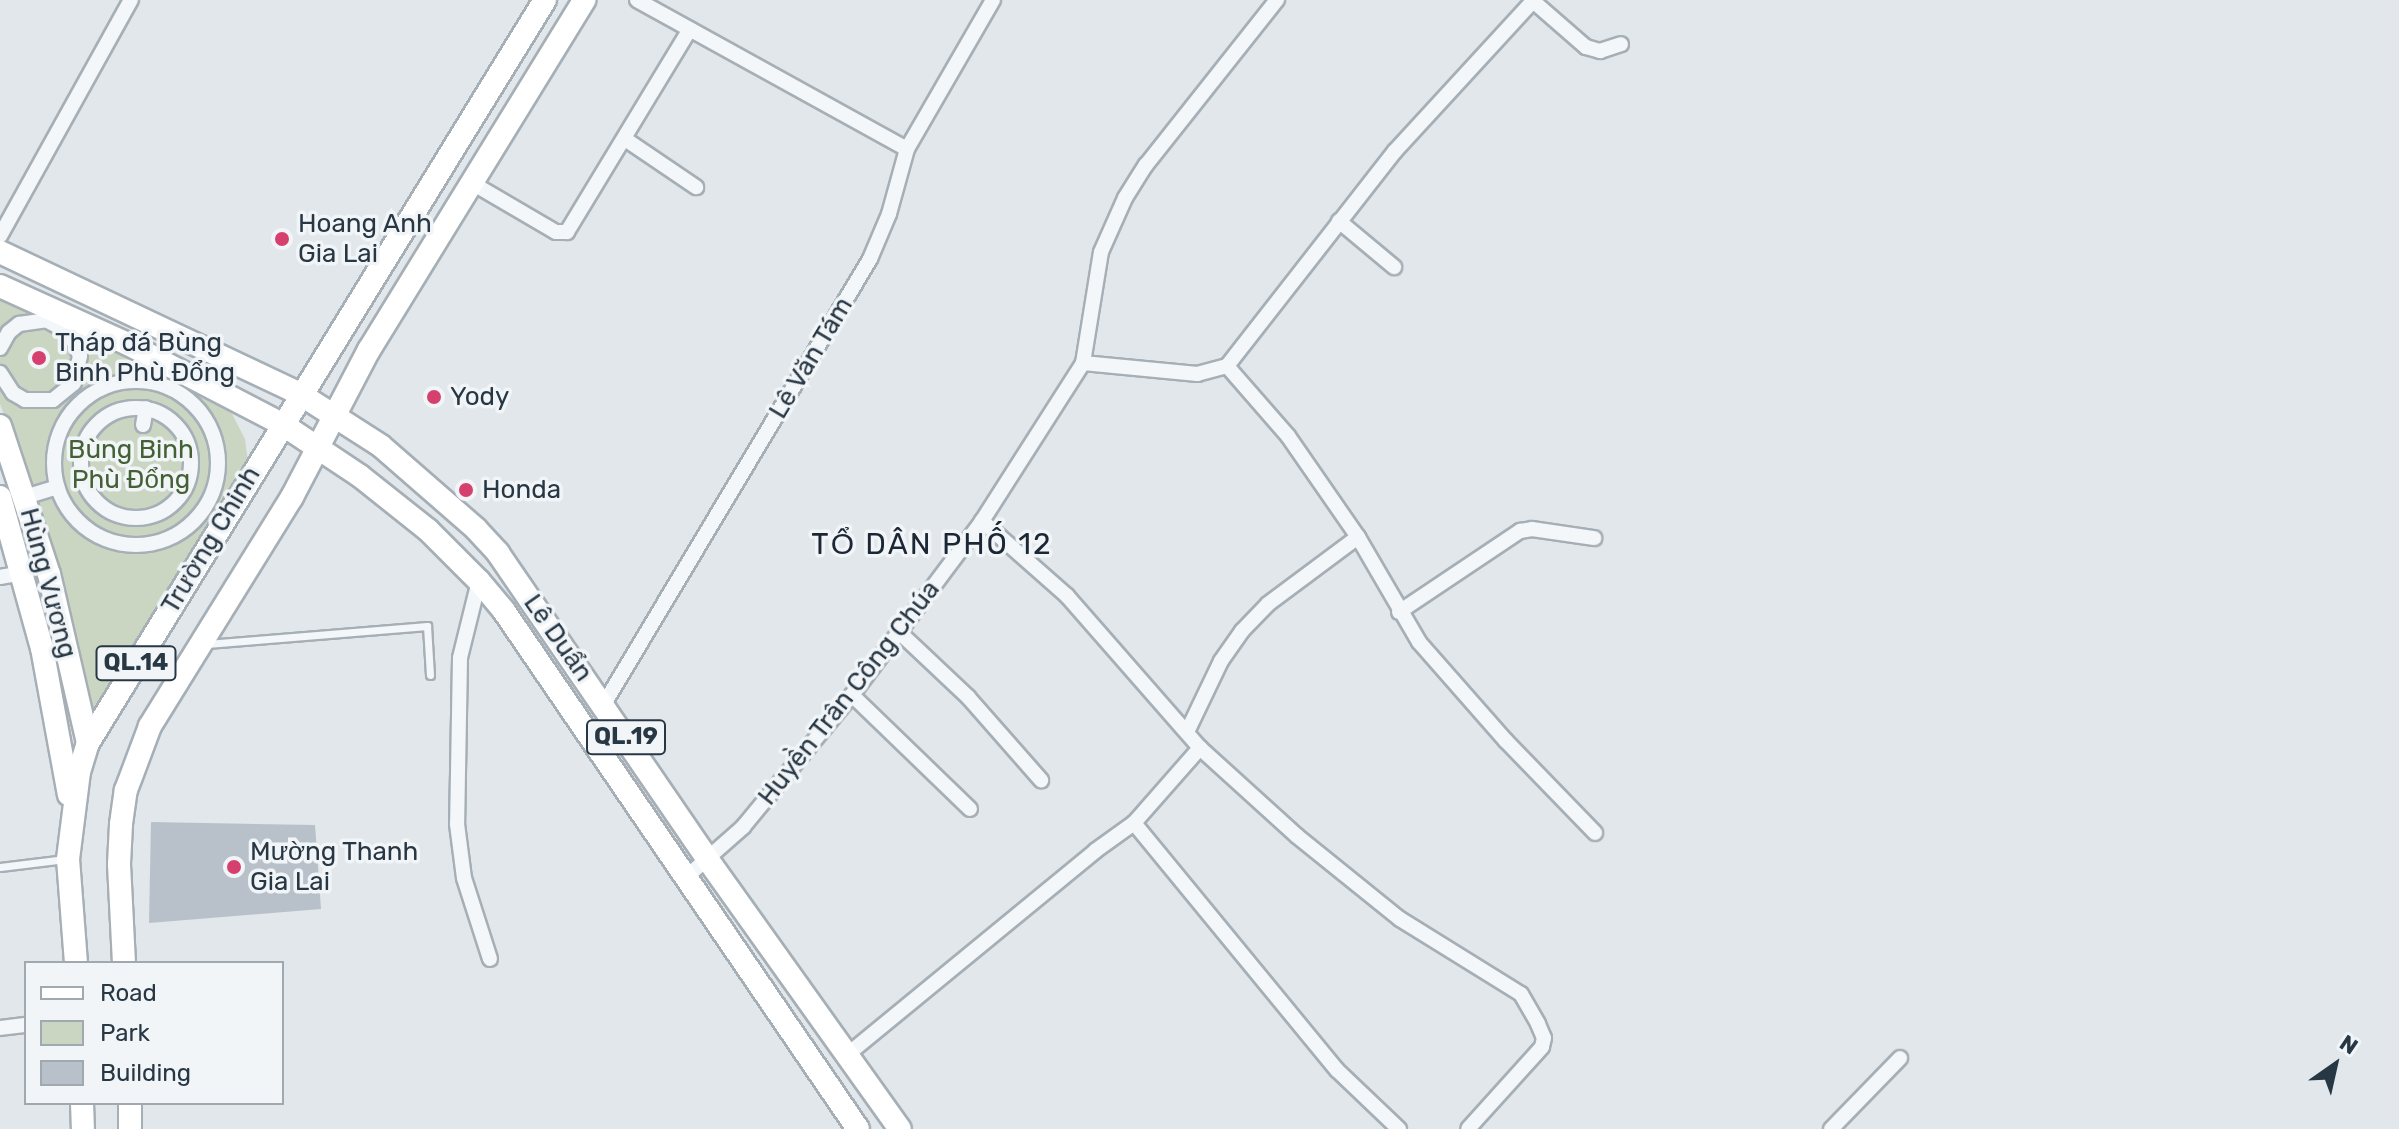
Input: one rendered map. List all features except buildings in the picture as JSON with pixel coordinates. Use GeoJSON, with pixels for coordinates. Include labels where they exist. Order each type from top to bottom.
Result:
{"type":"FeatureCollection","features":[{"type":"Feature","properties":{"kind":"main road","name":"QL.14"},"geometry":{"type":"LineString","coordinates":[[300,394],[545,0]]}},
{"type":"Feature","properties":{"kind":"main road","name":"QL.14"},"geometry":{"type":"LineString","coordinates":[[335,414],[369,350],[584,0]]}},
{"type":"Feature","properties":{"kind":"main road"},"geometry":{"type":"LineString","coordinates":[[0,252],[300,394]]}},
{"type":"Feature","properties":{"kind":"main road"},"geometry":{"type":"LineString","coordinates":[[0,286],[128,344],[282,424]]}},
{"type":"Feature","properties":{"kind":"main road"},"geometry":{"type":"LineString","coordinates":[[128,344],[140,318]]}},
{"type":"Feature","properties":{"kind":"main road","name":"Lê Duẩn"},"geometry":{"type":"LineString","coordinates":[[300,394],[335,414],[387,451],[476,529],[498,553],[708,860],[900,1129]]}},
{"type":"Feature","properties":{"kind":"main road","name":"Trường Chinh"},"geometry":{"type":"LineString","coordinates":[[76,961],[68,859],[72,813],[88,743],[300,394]]}},
{"type":"Feature","properties":{"kind":"main road","name":"Trường Chinh"},"geometry":{"type":"LineString","coordinates":[[124,961],[119,864],[126,790],[150,726],[292,497],[335,414]]}},
{"type":"Feature","properties":{"kind":"main road","name":"Lê Duẩn"},"geometry":{"type":"LineString","coordinates":[[282,424],[428,530],[479,581],[858,1129]]}},
{"type":"Feature","properties":{"kind":"main road","name":"Hùng Vương"},"geometry":{"type":"LineString","coordinates":[[0,426],[49,574],[88,743]]}},
{"type":"Feature","properties":{"kind":"main road","name":"Hùng Vương"},"geometry":{"type":"LineString","coordinates":[[0,497],[42,648],[72,813]]}},
{"type":"Feature","properties":{"kind":"main road"},"geometry":{"type":"LineString","coordinates":[[82,1105],[83,1129]]}},
{"type":"Feature","properties":{"kind":"main road"},"geometry":{"type":"LineString","coordinates":[[130,1105],[130,1129]]}},
{"type":"Feature","properties":{"kind":"street"},"geometry":{"type":"LineString","coordinates":[[0,236],[131,0]]}},
{"type":"Feature","properties":{"kind":"street"},"geometry":{"type":"LineString","coordinates":[[637,0],[907,149]]}},
{"type":"Feature","properties":{"kind":"street","name":"Lê Văn Tám"},"geometry":{"type":"LineString","coordinates":[[604,704],[870,259],[889,214],[907,149],[993,0]]}},
{"type":"Feature","properties":{"kind":"street","name":"Huyền Trân Công Chúa"},"geometry":{"type":"LineString","coordinates":[[684,879],[743,827],[852,695],[982,521],[1083,363],[1101,252],[1112,223],[1146,165],[1277,0]]}},
{"type":"Feature","properties":{"kind":"street"},"geometry":{"type":"LineString","coordinates":[[1083,363],[1197,374],[1227,366],[1395,151],[1533,0],[1586,47],[1600,51],[1621,44]]}},
{"type":"Feature","properties":{"kind":"street"},"geometry":{"type":"LineString","coordinates":[[472,183],[561,234],[573,225],[690,29]]}},
{"type":"Feature","properties":{"kind":"street"},"geometry":{"type":"LineString","coordinates":[[625,139],[696,187]]}},
{"type":"Feature","properties":{"kind":"street"},"geometry":{"type":"LineString","coordinates":[[1339,221],[1394,267]]}},
{"type":"Feature","properties":{"kind":"street"},"geometry":{"type":"LineString","coordinates":[[0,348],[9,332],[19,324],[46,320],[69,332],[80,356],[74,383],[53,400],[25,400],[13,393],[0,373]]}},
{"type":"Feature","properties":{"kind":"street"},"geometry":{"type":"LineString","coordinates":[[152,383],[156,358]]}},
{"type":"Feature","properties":{"kind":"street"},"geometry":{"type":"LineString","coordinates":[[1227,366],[1288,436],[1358,537],[1419,642],[1506,741],[1595,833]]}},
{"type":"Feature","properties":{"kind":"street"},"geometry":{"type":"LineString","coordinates":[[114,383],[152,383],[167,387],[189,401],[206,421],[216,445],[218,472],[211,497],[189,525],[173,536],[146,545],[118,543],[92,532],[71,514],[57,487],[53,462],[58,435],[71,411],[90,394],[114,383]]}},
{"type":"Feature","properties":{"kind":"street"},"geometry":{"type":"LineString","coordinates":[[127,408],[146,408],[163,414],[177,425],[187,440],[191,457],[190,474],[184,491],[167,499],[149,516],[123,517],[106,509],[92,496],[83,479],[80,461],[84,442],[94,426],[109,414],[127,408]]}},
{"type":"Feature","properties":{"kind":"street"},"geometry":{"type":"LineString","coordinates":[[143,425],[146,408]]}},
{"type":"Feature","properties":{"kind":"street"},"geometry":{"type":"LineString","coordinates":[[83,479],[100,476]]}},
{"type":"Feature","properties":{"kind":"street"},"geometry":{"type":"LineString","coordinates":[[25,497],[57,487]]}},
{"type":"Feature","properties":{"kind":"street"},"geometry":{"type":"LineString","coordinates":[[982,521],[1067,596],[1200,748],[1297,836],[1426,936],[1511,985],[1528,1003],[1544,1038],[1542,1047],[1468,1129]]}},
{"type":"Feature","properties":{"kind":"street"},"geometry":{"type":"LineString","coordinates":[[189,525],[207,549]]}},
{"type":"Feature","properties":{"kind":"street"},"geometry":{"type":"LineString","coordinates":[[1399,612],[1520,531],[1532,529],[1594,538]]}},
{"type":"Feature","properties":{"kind":"street"},"geometry":{"type":"LineString","coordinates":[[1187,732],[1221,661],[1242,631],[1268,604],[1358,537]]}},
{"type":"Feature","properties":{"kind":"street"},"geometry":{"type":"LineString","coordinates":[[0,577],[23,573]]}},
{"type":"Feature","properties":{"kind":"street"},"geometry":{"type":"LineString","coordinates":[[479,581],[460,658],[457,824],[464,878],[490,959]]}},
{"type":"Feature","properties":{"kind":"street"},"geometry":{"type":"LineString","coordinates":[[899,632],[981,711],[1041,780]]}},
{"type":"Feature","properties":{"kind":"street"},"geometry":{"type":"LineString","coordinates":[[852,695],[970,809]]}},
{"type":"Feature","properties":{"kind":"street"},"geometry":{"type":"LineString","coordinates":[[847,1055],[1095,851],[1134,823],[1200,748]]}},
{"type":"Feature","properties":{"kind":"street"},"geometry":{"type":"LineString","coordinates":[[1134,823],[1337,1070],[1399,1129]]}},
{"type":"Feature","properties":{"kind":"street"},"geometry":{"type":"LineString","coordinates":[[0,1028],[24,1025]]}},
{"type":"Feature","properties":{"kind":"street"},"geometry":{"type":"LineString","coordinates":[[1831,1129],[1900,1058]]}},
{"type":"Feature","properties":{"kind":"lane"},"geometry":{"type":"LineString","coordinates":[[201,645],[427,626],[430,675]]}},
{"type":"Feature","properties":{"kind":"lane"},"geometry":{"type":"LineString","coordinates":[[0,867],[68,859]]}},
{"type":"Feature","properties":{"kind":"green space","name":"Bùng Binh Phù Đổng"},"geometry":{"type":"Polygon","coordinates":[[[0,289],[219,398],[231,412],[245,439],[248,463],[98,711],[85,707],[20,457],[0,404],[0,289]]]}},
{"type":"Feature","properties":{"kind":"place","name":"Hoang Anh Gia Lai"},"geometry":{"type":"Point","coordinates":[282,239]}},
{"type":"Feature","properties":{"kind":"place","name":"Tháp đá Bùng Binh Phù Đổng"},"geometry":{"type":"Point","coordinates":[39,358]}},
{"type":"Feature","properties":{"kind":"place","name":"Yody"},"geometry":{"type":"Point","coordinates":[434,397]}},
{"type":"Feature","properties":{"kind":"place","name":"Honda"},"geometry":{"type":"Point","coordinates":[466,490]}},
{"type":"Feature","properties":{"kind":"place","name":"Mường Thanh Gia Lai"},"geometry":{"type":"Point","coordinates":[234,867]}},
{"type":"Feature","properties":{"kind":"district","name":"TỔ DÂN PHỐ 12"},"geometry":{"type":"Point","coordinates":[932,544]}}]}
